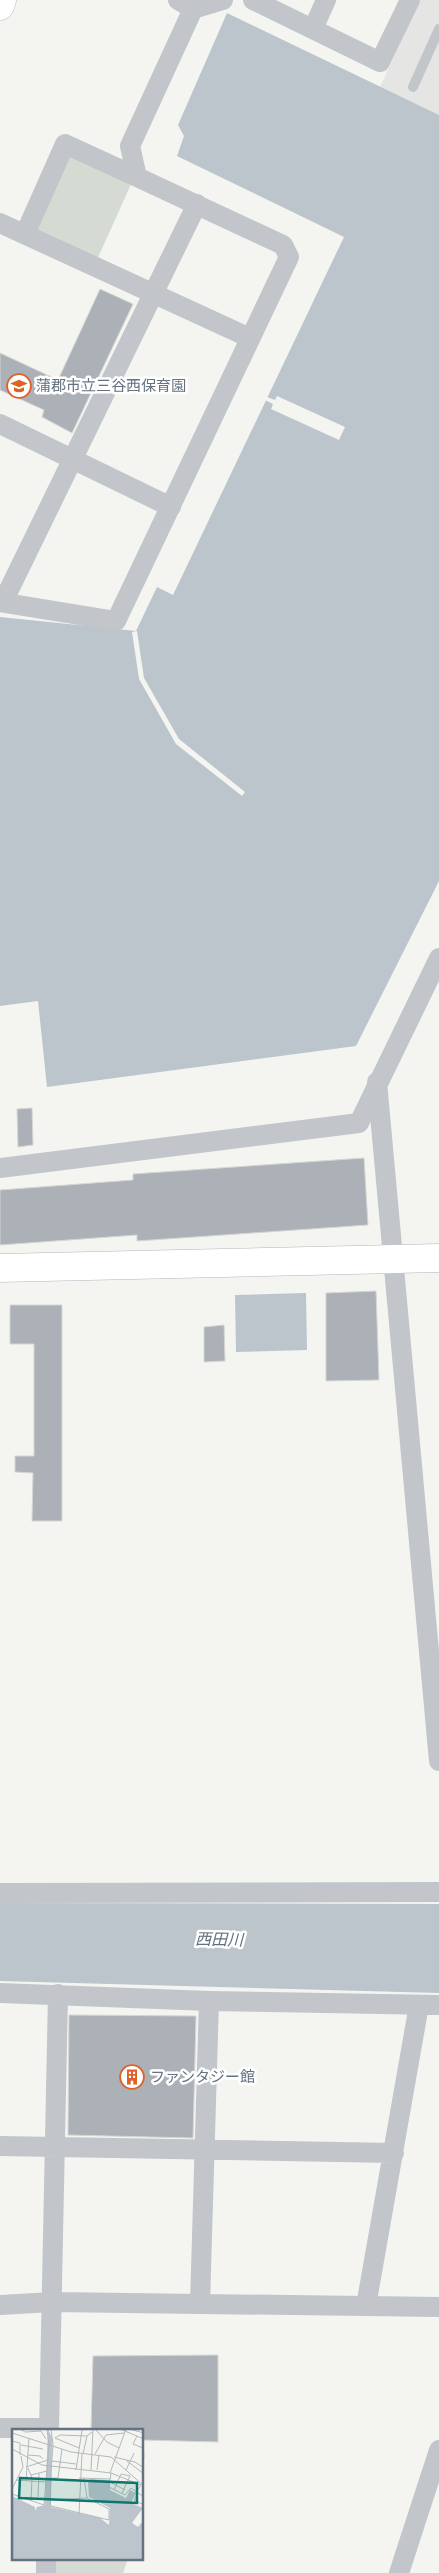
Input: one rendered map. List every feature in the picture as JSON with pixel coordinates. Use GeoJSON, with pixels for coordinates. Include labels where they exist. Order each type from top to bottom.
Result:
{"type":"FeatureCollection","features":[{"type":"Feature","properties":{"kind":"street"},"geometry":{"type":"LineString","coordinates":[[0,6],[2,0]]}},
{"type":"Feature","properties":{"kind":"street"},"geometry":{"type":"LineString","coordinates":[[137,177],[130,146],[186,5],[223,0]]}},
{"type":"Feature","properties":{"kind":"street"},"geometry":{"type":"LineString","coordinates":[[253,0],[380,62],[410,0]]}},
{"type":"Feature","properties":{"kind":"street"},"geometry":{"type":"LineString","coordinates":[[313,29],[326,0]]}},
{"type":"Feature","properties":{"kind":"street"},"geometry":{"type":"LineString","coordinates":[[25,234],[65,144],[197,204],[283,245],[290,257],[116,621],[2,602],[197,204]]}},
{"type":"Feature","properties":{"kind":"street"},"geometry":{"type":"LineString","coordinates":[[0,223],[154,292],[250,338]]}},
{"type":"Feature","properties":{"kind":"street"},"geometry":{"type":"LineString","coordinates":[[0,424],[72,457],[171,507]]}},
{"type":"Feature","properties":{"kind":"street"},"geometry":{"type":"LineString","coordinates":[[0,1168],[359,1123],[377,1082],[439,958]]}},
{"type":"Feature","properties":{"kind":"street"},"geometry":{"type":"LineString","coordinates":[[377,1082],[439,1761]]}},
{"type":"Feature","properties":{"kind":"street"},"geometry":{"type":"LineString","coordinates":[[0,1268],[439,1258]]}},
{"type":"Feature","properties":{"kind":"street"},"geometry":{"type":"LineString","coordinates":[[0,1892],[439,1892]]}},
{"type":"Feature","properties":{"kind":"street"},"geometry":{"type":"LineString","coordinates":[[0,1993],[209,2001],[439,2005]]}},
{"type":"Feature","properties":{"kind":"street"},"geometry":{"type":"LineString","coordinates":[[0,2428],[49,2429],[58,1994]]}},
{"type":"Feature","properties":{"kind":"street"},"geometry":{"type":"LineString","coordinates":[[200,2304],[209,2001]]}},
{"type":"Feature","properties":{"kind":"street"},"geometry":{"type":"LineString","coordinates":[[366,2306],[419,2004]]}},
{"type":"Feature","properties":{"kind":"street"},"geometry":{"type":"LineString","coordinates":[[0,2146],[206,2148],[394,2153]]}},
{"type":"Feature","properties":{"kind":"street"},"geometry":{"type":"LineString","coordinates":[[0,2305],[53,2302],[439,2307]]}},
{"type":"Feature","properties":{"kind":"street"},"geometry":{"type":"LineString","coordinates":[[399,2573],[439,2450]]}},
{"type":"Feature","properties":{"kind":"street"},"geometry":{"type":"LineString","coordinates":[[46,2560],[46,2573]]}},
{"type":"Feature","properties":{"kind":"lane"},"geometry":{"type":"LineString","coordinates":[[413,87],[439,29]]}},
{"type":"Feature","properties":{"kind":"shaded area"},"geometry":{"type":"Polygon","coordinates":[[[420,0],[439,0],[439,115],[380,87],[420,0]]]}},
{"type":"Feature","properties":{"kind":"shaded area"},"geometry":{"type":"Polygon","coordinates":[[[65,152],[132,182],[96,262],[29,232],[65,152]]]}},
{"type":"Feature","properties":{"kind":"shaded area"},"geometry":{"type":"Polygon","coordinates":[[[54,2560],[128,2560],[123,2573],[53,2573],[54,2560]]]}},
{"type":"Feature","properties":{"kind":"water"},"geometry":{"type":"Polygon","coordinates":[[[227,13],[439,115],[439,881],[356,1046],[47,1087],[38,1001],[0,1006],[0,617],[136,631],[157,587],[173,595],[344,237],[177,156],[184,136],[178,125],[227,13]]]}},
{"type":"Feature","properties":{"kind":"water"},"geometry":{"type":"Polygon","coordinates":[[[306,1293],[307,1350],[236,1352],[235,1295],[306,1293]]]}},
{"type":"Feature","properties":{"kind":"water","name":"西田川"},"geometry":{"type":"Polygon","coordinates":[[[0,1903],[439,1904],[439,1993],[0,1981],[0,1903]]]}},
{"type":"Feature","properties":{"kind":"pier"},"geometry":{"type":"Polygon","coordinates":[[[277,396],[345,427],[339,440],[271,409],[273,404],[265,400],[267,397],[275,400],[277,396]]]}},
{"type":"Feature","properties":{"kind":"pier"},"geometry":{"type":"Polygon","coordinates":[[[137,631],[144,678],[179,739],[245,792],[242,796],[176,744],[139,679],[132,632],[137,631]]]}},
{"type":"Feature","properties":{"kind":"building"},"geometry":{"type":"Polygon","coordinates":[[[100,289],[133,304],[72,433],[42,417],[44,410],[0,390],[0,353],[58,380],[100,289]]]}},
{"type":"Feature","properties":{"kind":"building"},"geometry":{"type":"Polygon","coordinates":[[[32,1108],[33,1145],[18,1147],[17,1109],[32,1108]]]}},
{"type":"Feature","properties":{"kind":"building"},"geometry":{"type":"Polygon","coordinates":[[[364,1158],[368,1225],[137,1241],[137,1235],[0,1245],[0,1190],[133,1180],[133,1174],[364,1158]]]}},
{"type":"Feature","properties":{"kind":"building"},"geometry":{"type":"Polygon","coordinates":[[[376,1291],[379,1380],[326,1381],[326,1293],[376,1291]]]}},
{"type":"Feature","properties":{"kind":"building"},"geometry":{"type":"Polygon","coordinates":[[[10,1305],[62,1305],[62,1521],[32,1521],[33,1473],[15,1472],[15,1456],[34,1456],[34,1344],[10,1344],[10,1305]]]}},
{"type":"Feature","properties":{"kind":"building"},"geometry":{"type":"Polygon","coordinates":[[[224,1325],[225,1361],[204,1362],[204,1327],[224,1325]]]}},
{"type":"Feature","properties":{"kind":"building","name":"ファンタジー館"},"geometry":{"type":"Polygon","coordinates":[[[69,2015],[196,2016],[193,2138],[68,2135],[69,2015]]]}},
{"type":"Feature","properties":{"kind":"building"},"geometry":{"type":"Polygon","coordinates":[[[218,2355],[218,2442],[144,2440],[144,2429],[91,2429],[93,2356],[218,2355]]]}},
{"type":"Feature","properties":{"kind":"place","name":"蒲郡市立三谷西保育園"},"geometry":{"type":"Point","coordinates":[19,386]}},
{"type":"Feature","properties":{"kind":"place","name":"ファンタジー館"},"geometry":{"type":"Point","coordinates":[132,2077]}}]}
